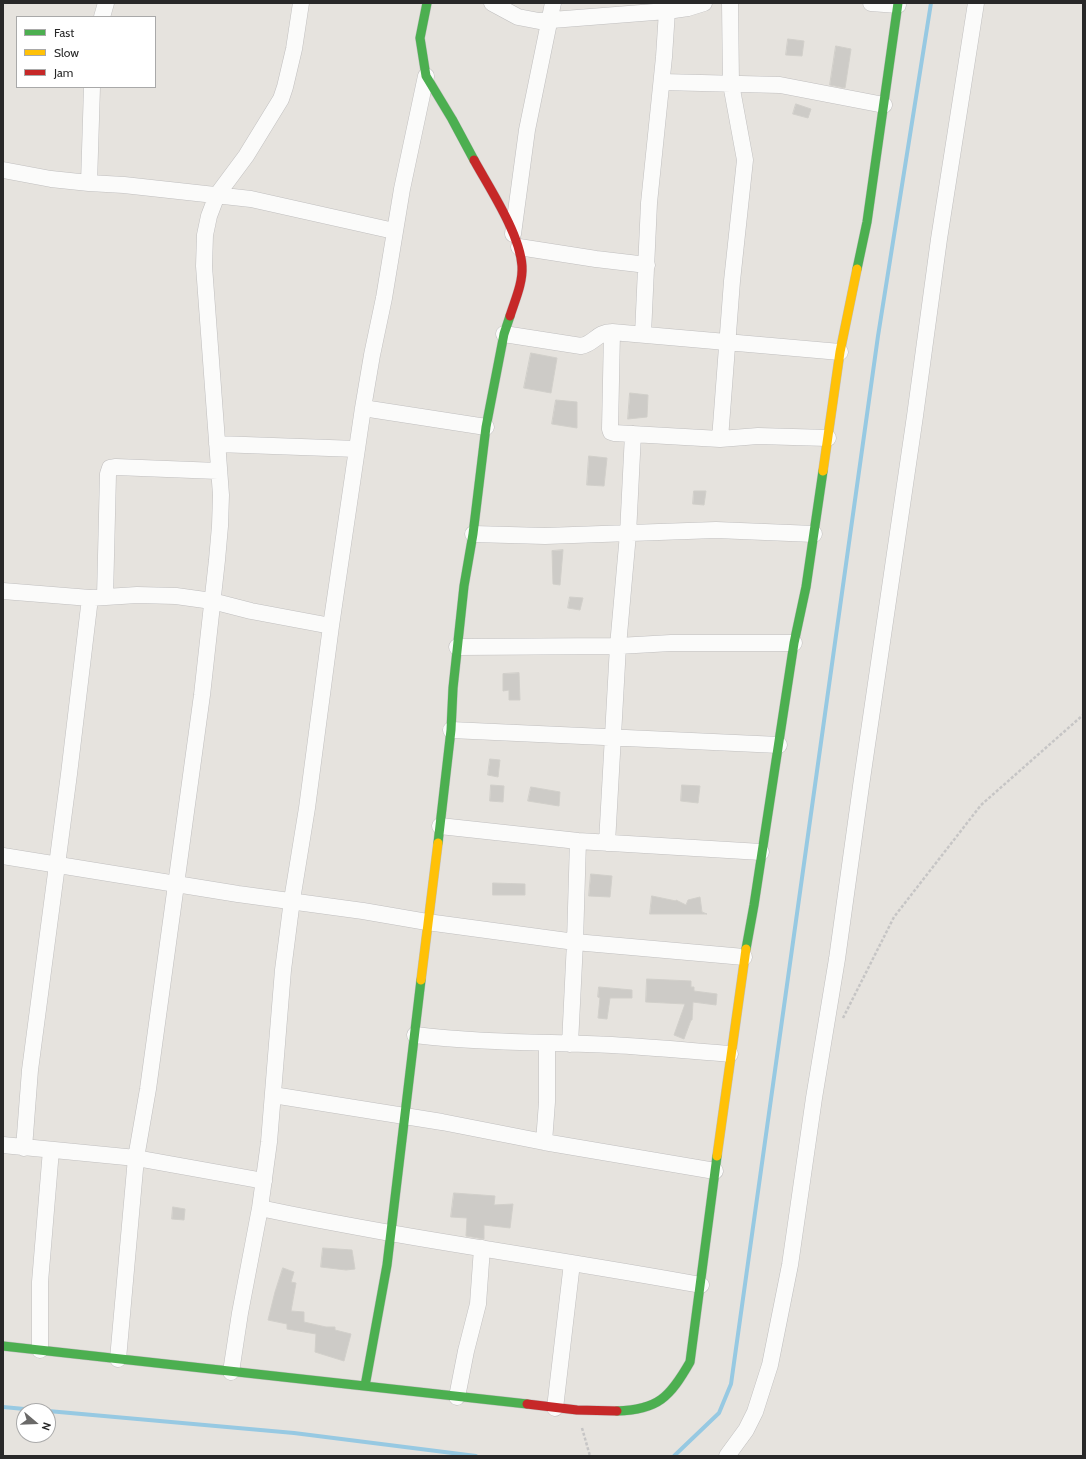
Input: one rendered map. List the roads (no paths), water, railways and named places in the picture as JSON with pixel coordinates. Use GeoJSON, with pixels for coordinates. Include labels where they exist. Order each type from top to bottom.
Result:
{"type":"FeatureCollection","features":[{"type":"Feature","properties":{"kind":"street"},"geometry":{"type":"LineString","coordinates":[[102,16],[106,3]]}},
{"type":"Feature","properties":{"kind":"street"},"geometry":{"type":"LineString","coordinates":[[118,1359],[136,1158],[148,1089],[202,695],[220,526],[217,444],[204,266],[206,235],[209,216],[217,195],[246,156],[281,99],[286,87],[301,3]]}},
{"type":"Feature","properties":{"kind":"street"},"geometry":{"type":"LineString","coordinates":[[231,1372],[264,1181],[273,1095],[283,970],[363,408],[384,298],[394,230],[426,76],[420,38],[427,3]]}},
{"type":"Feature","properties":{"kind":"street"},"geometry":{"type":"LineString","coordinates":[[492,3],[518,17],[539,20],[667,11],[688,8],[704,3]]}},
{"type":"Feature","properties":{"kind":"street"},"geometry":{"type":"LineString","coordinates":[[516,241],[527,130],[553,3]]}},
{"type":"Feature","properties":{"kind":"street"},"geometry":{"type":"LineString","coordinates":[[720,439],[732,281],[745,160],[731,84],[730,3]]}},
{"type":"Feature","properties":{"kind":"street"},"geometry":{"type":"LineString","coordinates":[[3,1346],[577,1410],[630,1412],[650,1407],[668,1396],[682,1380],[690,1362],[744,957],[754,905],[794,643],[806,587],[840,352],[867,222],[898,4],[871,3]]}},
{"type":"Feature","properties":{"kind":"street"},"geometry":{"type":"LineString","coordinates":[[727,1456],[746,1430],[757,1406],[770,1365],[790,1265],[814,1098],[837,959],[939,239],[976,3]]}},
{"type":"Feature","properties":{"kind":"street"},"geometry":{"type":"LineString","coordinates":[[643,334],[649,203],[662,82],[667,11]]}},
{"type":"Feature","properties":{"kind":"street"},"geometry":{"type":"LineString","coordinates":[[365,1386],[387,1265],[451,730],[453,688],[464,586],[473,534],[486,427],[504,334],[520,286],[522,267],[516,241],[500,207],[452,119],[426,76]]}},
{"type":"Feature","properties":{"kind":"street"},"geometry":{"type":"LineString","coordinates":[[662,82],[785,86],[884,105]]}},
{"type":"Feature","properties":{"kind":"street"},"geometry":{"type":"LineString","coordinates":[[89,183],[92,88]]}},
{"type":"Feature","properties":{"kind":"street"},"geometry":{"type":"LineString","coordinates":[[3,170],[51,179],[251,199],[394,230]]}},
{"type":"Feature","properties":{"kind":"street"},"geometry":{"type":"LineString","coordinates":[[516,241],[596,259],[647,265]]}},
{"type":"Feature","properties":{"kind":"street"},"geometry":{"type":"LineString","coordinates":[[504,334],[581,346],[587,345],[601,334],[612,332],[840,352]]}},
{"type":"Feature","properties":{"kind":"street"},"geometry":{"type":"LineString","coordinates":[[612,332],[611,432],[665,437],[720,439],[758,436],[828,438]]}},
{"type":"Feature","properties":{"kind":"street"},"geometry":{"type":"LineString","coordinates":[[363,408],[486,427]]}},
{"type":"Feature","properties":{"kind":"street"},"geometry":{"type":"LineString","coordinates":[[607,843],[618,646],[628,534],[633,434]]}},
{"type":"Feature","properties":{"kind":"street"},"geometry":{"type":"LineString","coordinates":[[217,444],[357,449]]}},
{"type":"Feature","properties":{"kind":"street"},"geometry":{"type":"LineString","coordinates":[[24,1148],[30,1070],[70,766],[98,598],[110,468],[218,471]]}},
{"type":"Feature","properties":{"kind":"street"},"geometry":{"type":"LineString","coordinates":[[473,534],[538,536],[716,530],[814,534]]}},
{"type":"Feature","properties":{"kind":"street"},"geometry":{"type":"LineString","coordinates":[[3,591],[98,598],[138,595],[176,596],[212,601],[251,611],[331,626]]}},
{"type":"Feature","properties":{"kind":"street"},"geometry":{"type":"LineString","coordinates":[[457,647],[618,646],[671,643],[794,643]]}},
{"type":"Feature","properties":{"kind":"street"},"geometry":{"type":"LineString","coordinates":[[451,730],[779,745]]}},
{"type":"Feature","properties":{"kind":"street"},"geometry":{"type":"LineString","coordinates":[[440,826],[578,841],[761,852]]}},
{"type":"Feature","properties":{"kind":"street"},"geometry":{"type":"LineString","coordinates":[[570,1044],[578,841]]}},
{"type":"Feature","properties":{"kind":"street"},"geometry":{"type":"LineString","coordinates":[[3,856],[238,894],[292,900],[427,922],[575,942],[744,957]]}},
{"type":"Feature","properties":{"kind":"street"},"geometry":{"type":"LineString","coordinates":[[415,1034],[449,1038],[671,1049],[730,1054]]}},
{"type":"Feature","properties":{"kind":"street"},"geometry":{"type":"LineString","coordinates":[[544,1142],[547,1102],[547,1044]]}},
{"type":"Feature","properties":{"kind":"street"},"geometry":{"type":"LineString","coordinates":[[273,1095],[404,1116],[544,1142],[715,1171]]}},
{"type":"Feature","properties":{"kind":"street"},"geometry":{"type":"LineString","coordinates":[[3,1145],[136,1158],[264,1181]]}},
{"type":"Feature","properties":{"kind":"street"},"geometry":{"type":"LineString","coordinates":[[40,1350],[40,1282],[51,1150]]}},
{"type":"Feature","properties":{"kind":"street"},"geometry":{"type":"LineString","coordinates":[[260,1208],[390,1233],[701,1285]]}},
{"type":"Feature","properties":{"kind":"street"},"geometry":{"type":"LineString","coordinates":[[457,1397],[466,1351],[479,1300],[482,1248]]}},
{"type":"Feature","properties":{"kind":"street"},"geometry":{"type":"LineString","coordinates":[[555,1408],[572,1263]]}},
{"type":"Feature","properties":{"kind":"waterway"},"geometry":{"type":"LineString","coordinates":[[674,1456],[719,1413],[731,1384],[878,336],[931,3]]}},
{"type":"Feature","properties":{"kind":"waterway"},"geometry":{"type":"LineString","coordinates":[[3,1407],[16,1408]]}},
{"type":"Feature","properties":{"kind":"waterway"},"geometry":{"type":"LineString","coordinates":[[56,1412],[294,1433],[476,1456]]}}]}
